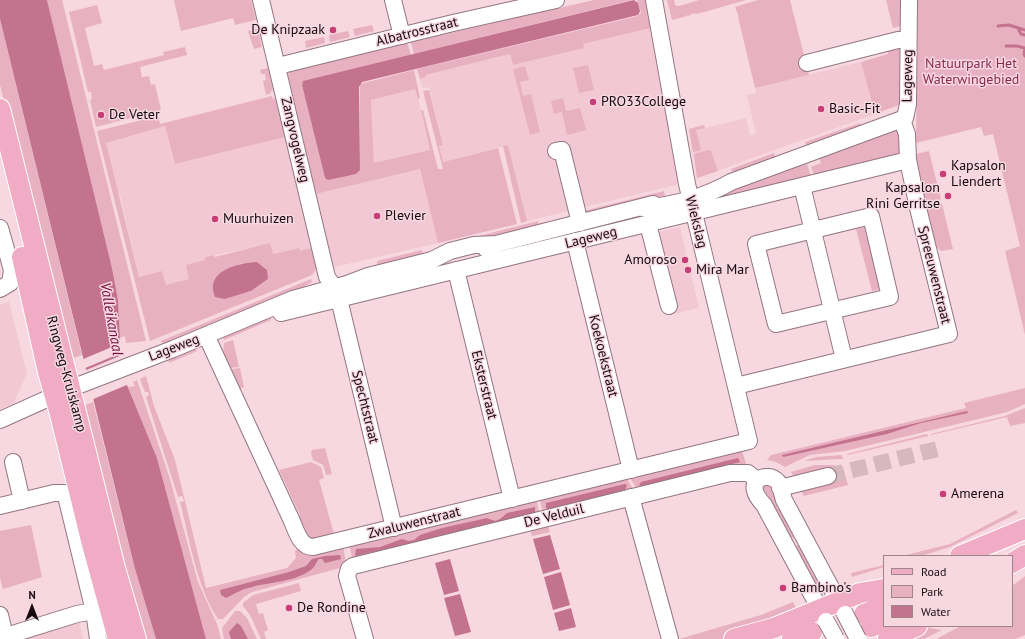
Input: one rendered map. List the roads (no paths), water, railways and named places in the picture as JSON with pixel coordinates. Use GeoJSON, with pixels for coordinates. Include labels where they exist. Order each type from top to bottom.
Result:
{"type":"FeatureCollection","features":[{"type":"Feature","properties":{"kind":"main road","name":"Ringweg-Kruiskamp"},"geometry":{"type":"LineString","coordinates":[[0,109],[62,392],[92,544],[118,639]]}},
{"type":"Feature","properties":{"kind":"main road","name":"Ringweg-Kruiskamp"},"geometry":{"type":"LineString","coordinates":[[0,166],[62,392],[79,419],[115,568],[136,639]]}},
{"type":"Feature","properties":{"kind":"main road"},"geometry":{"type":"LineString","coordinates":[[962,555],[1025,529]]}},
{"type":"Feature","properties":{"kind":"main road"},"geometry":{"type":"LineString","coordinates":[[992,555],[1025,536]]}},
{"type":"Feature","properties":{"kind":"main road"},"geometry":{"type":"LineString","coordinates":[[1013,562],[1025,556]]}},
{"type":"Feature","properties":{"kind":"main road"},"geometry":{"type":"LineString","coordinates":[[856,618],[867,591],[883,588]]}},
{"type":"Feature","properties":{"kind":"main road"},"geometry":{"type":"LineString","coordinates":[[734,639],[817,614],[856,618],[883,607]]}},
{"type":"Feature","properties":{"kind":"main road"},"geometry":{"type":"LineString","coordinates":[[792,639],[817,614]]}},
{"type":"Feature","properties":{"kind":"main road"},"geometry":{"type":"LineString","coordinates":[[888,639],[915,627]]}},
{"type":"Feature","properties":{"kind":"street","name":"Zangvogelweg"},"geometry":{"type":"LineString","coordinates":[[261,0],[278,66],[324,264],[334,289]]}},
{"type":"Feature","properties":{"kind":"street"},"geometry":{"type":"LineString","coordinates":[[393,0],[402,36]]}},
{"type":"Feature","properties":{"kind":"street","name":"Albatrosstraat"},"geometry":{"type":"LineString","coordinates":[[278,66],[402,36],[494,7],[556,0]]}},
{"type":"Feature","properties":{"kind":"street","name":"Wiekslag"},"geometry":{"type":"LineString","coordinates":[[654,0],[691,202],[749,441]]}},
{"type":"Feature","properties":{"kind":"street","name":"Lageweg"},"geometry":{"type":"LineString","coordinates":[[278,306],[281,313],[334,289],[456,270],[648,224],[691,202],[709,186],[731,182],[902,120],[905,118],[907,109],[909,0]]}},
{"type":"Feature","properties":{"kind":"street","name":"Lageweg"},"geometry":{"type":"LineString","coordinates":[[807,63],[898,40],[908,40]]}},
{"type":"Feature","properties":{"kind":"street","name":"Spreeuwenstraat"},"geometry":{"type":"LineString","coordinates":[[736,386],[949,334],[908,160],[907,134],[902,120]]}},
{"type":"Feature","properties":{"kind":"street"},"geometry":{"type":"LineString","coordinates":[[556,151],[562,150],[580,223]]}},
{"type":"Feature","properties":{"kind":"street","name":"Lageweg"},"geometry":{"type":"LineString","coordinates":[[334,289],[346,276],[368,276],[432,260],[452,260],[476,253],[496,244],[643,208],[802,186],[908,160]]}},
{"type":"Feature","properties":{"kind":"street"},"geometry":{"type":"LineString","coordinates":[[802,186],[844,359]]}},
{"type":"Feature","properties":{"kind":"street"},"geometry":{"type":"LineString","coordinates":[[871,216],[890,296],[776,324],[756,244],[813,230],[871,216]]}},
{"type":"Feature","properties":{"kind":"street"},"geometry":{"type":"LineString","coordinates":[[648,224],[669,306]]}},
{"type":"Feature","properties":{"kind":"street"},"geometry":{"type":"LineString","coordinates":[[0,228],[12,270],[5,286]]}},
{"type":"Feature","properties":{"kind":"street","name":"Koekoekstraat"},"geometry":{"type":"LineString","coordinates":[[575,241],[631,470]]}},
{"type":"Feature","properties":{"kind":"street","name":"Eksterstraat"},"geometry":{"type":"LineString","coordinates":[[456,270],[512,499]]}},
{"type":"Feature","properties":{"kind":"street","name":"Lageweg"},"geometry":{"type":"LineString","coordinates":[[0,420],[88,381],[278,306],[293,299],[316,284],[334,289]]}},
{"type":"Feature","properties":{"kind":"street","name":"Spechtstraat"},"geometry":{"type":"LineString","coordinates":[[334,289],[394,528]]}},
{"type":"Feature","properties":{"kind":"street","name":"Zwaluwenstraat"},"geometry":{"type":"LineString","coordinates":[[206,335],[291,519],[305,546],[313,547],[394,528],[749,441]]}},
{"type":"Feature","properties":{"kind":"street"},"geometry":{"type":"LineString","coordinates":[[13,462],[22,501]]}},
{"type":"Feature","properties":{"kind":"street","name":"De Velduil"},"geometry":{"type":"LineString","coordinates":[[364,639],[348,578],[351,568],[366,562],[730,473],[748,473],[757,480],[765,477],[772,477],[778,482],[784,500],[856,618]]}},
{"type":"Feature","properties":{"kind":"street"},"geometry":{"type":"LineString","coordinates":[[780,488],[828,476]]}},
{"type":"Feature","properties":{"kind":"street"},"geometry":{"type":"LineString","coordinates":[[757,480],[754,488],[756,497],[764,505],[817,614],[836,639]]}},
{"type":"Feature","properties":{"kind":"street"},"geometry":{"type":"LineString","coordinates":[[0,506],[54,493],[64,493],[68,499],[94,611],[98,639]]}},
{"type":"Feature","properties":{"kind":"street"},"geometry":{"type":"LineString","coordinates":[[631,498],[670,639]]}},
{"type":"Feature","properties":{"kind":"street"},"geometry":{"type":"LineString","coordinates":[[0,615],[3,637],[77,614],[94,611]]}},
{"type":"Feature","properties":{"kind":"water","name":"Valleikanaal"},"geometry":{"type":"Polygon","coordinates":[[[0,0],[47,0],[112,268],[118,300],[120,338],[116,342],[127,385],[157,458],[206,639],[156,639],[135,569],[0,19],[0,0]]]}},
{"type":"Feature","properties":{"kind":"water"},"geometry":{"type":"Polygon","coordinates":[[[634,0],[638,3],[640,11],[638,15],[362,82],[359,87],[360,170],[356,174],[328,180],[325,178],[302,85],[303,81],[634,0]]]}},
{"type":"Feature","properties":{"kind":"water"},"geometry":{"type":"Polygon","coordinates":[[[257,262],[267,270],[268,279],[251,291],[225,299],[215,297],[213,288],[214,281],[218,275],[225,270],[241,264],[257,262]]]}},
{"type":"Feature","properties":{"kind":"water"},"geometry":{"type":"Polygon","coordinates":[[[967,411],[968,413],[921,423],[887,434],[783,457],[782,455],[967,411]]]}},
{"type":"Feature","properties":{"kind":"water"},"geometry":{"type":"Polygon","coordinates":[[[738,458],[740,462],[642,487],[639,485],[641,482],[738,458]]]}},
{"type":"Feature","properties":{"kind":"water"},"geometry":{"type":"Polygon","coordinates":[[[625,484],[627,485],[625,490],[549,510],[546,508],[546,503],[625,484]]]}},
{"type":"Feature","properties":{"kind":"water"},"geometry":{"type":"Polygon","coordinates":[[[535,507],[535,512],[533,514],[355,556],[356,549],[380,547],[402,539],[408,541],[414,540],[420,535],[442,528],[487,518],[495,521],[507,513],[535,507]]]}},
{"type":"Feature","properties":{"kind":"water"},"geometry":{"type":"Polygon","coordinates":[[[550,535],[560,569],[543,574],[533,539],[550,535]]]}},
{"type":"Feature","properties":{"kind":"water"},"geometry":{"type":"Polygon","coordinates":[[[340,555],[341,559],[325,563],[322,559],[319,559],[313,568],[298,577],[248,588],[226,598],[221,595],[220,590],[289,572],[306,566],[312,559],[340,555]]]}},
{"type":"Feature","properties":{"kind":"water"},"geometry":{"type":"Polygon","coordinates":[[[450,559],[459,591],[444,595],[435,563],[450,559]]]}},
{"type":"Feature","properties":{"kind":"water"},"geometry":{"type":"Polygon","coordinates":[[[561,572],[570,605],[553,610],[544,577],[561,572]]]}},
{"type":"Feature","properties":{"kind":"water"},"geometry":{"type":"Polygon","coordinates":[[[460,594],[471,632],[455,636],[444,598],[460,594]]]}},
{"type":"Feature","properties":{"kind":"water"},"geometry":{"type":"Polygon","coordinates":[[[571,608],[576,627],[559,631],[554,613],[571,608]]]}},
{"type":"Feature","properties":{"kind":"water"},"geometry":{"type":"Polygon","coordinates":[[[237,623],[241,626],[248,639],[231,639],[229,632],[237,623]]]}},
{"type":"Feature","properties":{"kind":"waterway"},"geometry":{"type":"LineString","coordinates":[[998,26],[1009,25],[1025,30]]}},
{"type":"Feature","properties":{"kind":"waterway"},"geometry":{"type":"LineString","coordinates":[[1018,28],[1021,34],[1025,35]]}},
{"type":"Feature","properties":{"kind":"waterway"},"geometry":{"type":"LineString","coordinates":[[1006,46],[1025,48],[1025,56]]}},
{"type":"Feature","properties":{"kind":"tunnel"},"geometry":{"type":"LineString","coordinates":[[828,476],[942,448]]}},
{"type":"Feature","properties":{"kind":"place","name":"De Knipzaak"},"geometry":{"type":"Point","coordinates":[333,30]}},
{"type":"Feature","properties":{"kind":"place","name":"PRO33College"},"geometry":{"type":"Point","coordinates":[593,102]}},
{"type":"Feature","properties":{"kind":"place","name":"Basic-Fit"},"geometry":{"type":"Point","coordinates":[821,109]}},
{"type":"Feature","properties":{"kind":"place","name":"De Veter"},"geometry":{"type":"Point","coordinates":[101,115]}},
{"type":"Feature","properties":{"kind":"place","name":"Kapsalon Liendert"},"geometry":{"type":"Point","coordinates":[943,174]}},
{"type":"Feature","properties":{"kind":"place","name":"Kapsalon Rini Gerritse"},"geometry":{"type":"Point","coordinates":[948,196]}},
{"type":"Feature","properties":{"kind":"place","name":"Plevier"},"geometry":{"type":"Point","coordinates":[377,216]}},
{"type":"Feature","properties":{"kind":"place","name":"Muurhuizen"},"geometry":{"type":"Point","coordinates":[215,219]}},
{"type":"Feature","properties":{"kind":"place","name":"Amoroso"},"geometry":{"type":"Point","coordinates":[685,260]}},
{"type":"Feature","properties":{"kind":"place","name":"Mira Mar"},"geometry":{"type":"Point","coordinates":[688,270]}},
{"type":"Feature","properties":{"kind":"place","name":"Amerena"},"geometry":{"type":"Point","coordinates":[943,494]}},
{"type":"Feature","properties":{"kind":"place","name":"Bambino's"},"geometry":{"type":"Point","coordinates":[783,588]}},
{"type":"Feature","properties":{"kind":"place","name":"De Rondine"},"geometry":{"type":"Point","coordinates":[289,608]}},
{"type":"Feature","properties":{"kind":"park label","name":"Natuurpark Het Waterwingebied"},"geometry":{"type":"Point","coordinates":[971,72]}}]}
